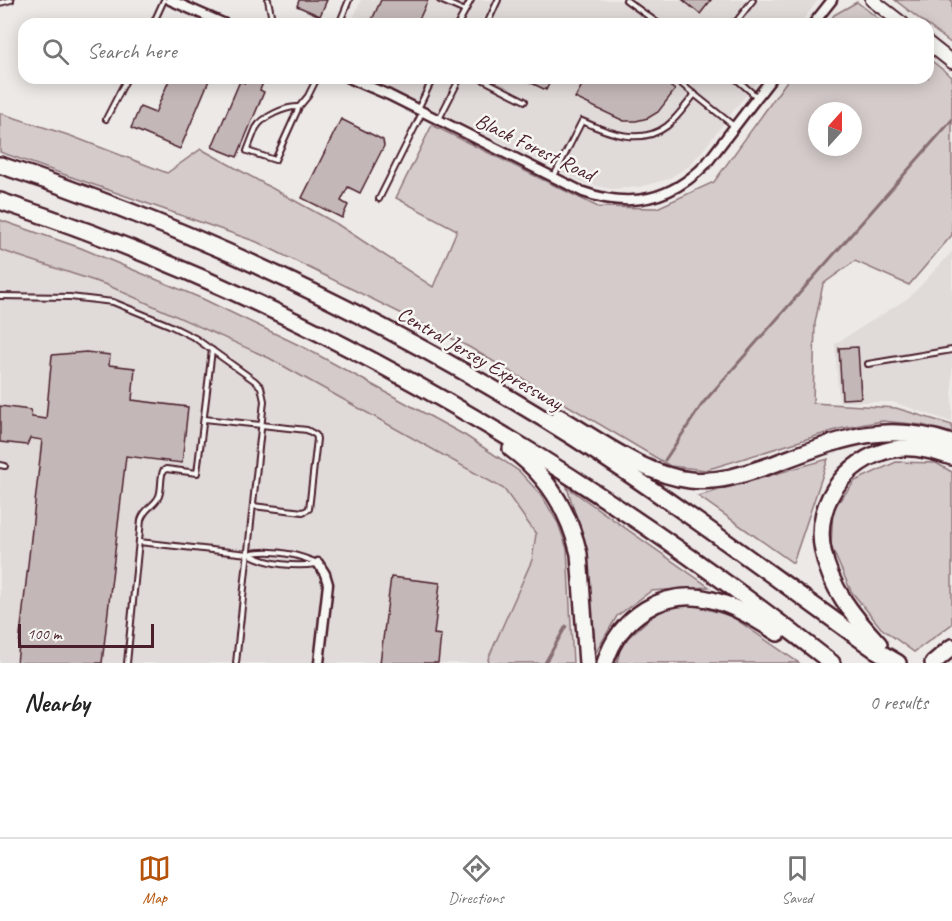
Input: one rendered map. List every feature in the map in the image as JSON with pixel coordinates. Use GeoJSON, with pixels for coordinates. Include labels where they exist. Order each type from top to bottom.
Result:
{"type":"FeatureCollection","features":[{"type":"Feature","properties":{"kind":"highway","name":"Central Jersey Expressway"},"geometry":{"type":"LineString","coordinates":[[0,165],[90,196],[227,251],[407,338],[574,438],[653,491],[874,649],[896,661]]}},
{"type":"Feature","properties":{"kind":"highway"},"geometry":{"type":"LineString","coordinates":[[0,201],[78,228],[214,283],[294,320],[388,368],[485,423],[595,492],[794,633],[832,663]]}},
{"type":"Feature","properties":{"kind":"highway"},"geometry":{"type":"LineString","coordinates":[[407,338],[550,412],[644,466],[673,477],[709,481],[727,479],[844,438],[863,434],[902,433],[952,443]]}},
{"type":"Feature","properties":{"kind":"highway"},"geometry":{"type":"LineString","coordinates":[[388,368],[522,457],[550,487],[568,517],[579,554],[587,663]]}},
{"type":"Feature","properties":{"kind":"highway"},"geometry":{"type":"LineString","coordinates":[[896,661],[857,621],[836,588],[822,551],[821,529],[825,508],[831,494],[848,471],[873,455],[904,448],[952,457]]}},
{"type":"Feature","properties":{"kind":"highway"},"geometry":{"type":"LineString","coordinates":[[605,663],[614,640],[632,618],[657,603],[682,597],[710,599],[735,608],[826,663]]}},
{"type":"Feature","properties":{"kind":"highway"},"geometry":{"type":"LineString","coordinates":[[933,663],[952,647]]}},
{"type":"Feature","properties":{"kind":"highway"},"geometry":{"type":"LineString","coordinates":[[941,663],[952,656]]}},
{"type":"Feature","properties":{"kind":"street"},"geometry":{"type":"LineString","coordinates":[[170,0],[211,18]]}},
{"type":"Feature","properties":{"kind":"street"},"geometry":{"type":"LineString","coordinates":[[818,18],[832,0]]}},
{"type":"Feature","properties":{"kind":"street"},"geometry":{"type":"LineString","coordinates":[[872,0],[895,18]]}},
{"type":"Feature","properties":{"kind":"street"},"geometry":{"type":"LineString","coordinates":[[934,48],[952,62]]}},
{"type":"Feature","properties":{"kind":"street","name":"Black Forest Road"},"geometry":{"type":"LineString","coordinates":[[362,84],[583,192],[610,200],[625,201],[655,197],[676,188],[696,175],[768,84]]}},
{"type":"Feature","properties":{"kind":"street"},"geometry":{"type":"LineString","coordinates":[[318,564],[325,573],[328,584],[319,663]]}},
{"type":"Feature","properties":{"kind":"lane"},"geometry":{"type":"LineString","coordinates":[[0,3],[10,0]]}},
{"type":"Feature","properties":{"kind":"lane"},"geometry":{"type":"LineString","coordinates":[[156,18],[164,0]]}},
{"type":"Feature","properties":{"kind":"lane"},"geometry":{"type":"LineString","coordinates":[[268,0],[272,18]]}},
{"type":"Feature","properties":{"kind":"lane"},"geometry":{"type":"LineString","coordinates":[[342,18],[349,0]]}},
{"type":"Feature","properties":{"kind":"lane"},"geometry":{"type":"LineString","coordinates":[[440,0],[465,11]]}},
{"type":"Feature","properties":{"kind":"lane"},"geometry":{"type":"LineString","coordinates":[[461,18],[471,0]]}},
{"type":"Feature","properties":{"kind":"lane"},"geometry":{"type":"LineString","coordinates":[[490,18],[498,0]]}},
{"type":"Feature","properties":{"kind":"lane"},"geometry":{"type":"LineString","coordinates":[[626,0],[650,18]]}},
{"type":"Feature","properties":{"kind":"lane"},"geometry":{"type":"LineString","coordinates":[[739,18],[753,0]]}},
{"type":"Feature","properties":{"kind":"lane"},"geometry":{"type":"LineString","coordinates":[[106,120],[124,84]]}},
{"type":"Feature","properties":{"kind":"lane"},"geometry":{"type":"LineString","coordinates":[[298,107],[292,106],[257,125],[247,151],[275,160],[298,107],[308,96],[314,84]]}},
{"type":"Feature","properties":{"kind":"lane"},"geometry":{"type":"LineString","coordinates":[[380,199],[431,84]]}},
{"type":"Feature","properties":{"kind":"lane"},"geometry":{"type":"LineString","coordinates":[[439,120],[457,84]]}},
{"type":"Feature","properties":{"kind":"lane"},"geometry":{"type":"LineString","coordinates":[[492,84],[525,101]]}},
{"type":"Feature","properties":{"kind":"lane"},"geometry":{"type":"LineString","coordinates":[[682,84],[735,127]]}},
{"type":"Feature","properties":{"kind":"lane"},"geometry":{"type":"LineString","coordinates":[[742,84],[758,97]]}},
{"type":"Feature","properties":{"kind":"lane"},"geometry":{"type":"LineString","coordinates":[[553,177],[582,121],[604,132],[621,136],[653,134],[666,127],[695,94]]}},
{"type":"Feature","properties":{"kind":"lane"},"geometry":{"type":"LineString","coordinates":[[0,296],[70,297],[113,302],[195,338],[261,387],[264,401],[262,425],[236,663]]}},
{"type":"Feature","properties":{"kind":"lane"},"geometry":{"type":"LineString","coordinates":[[126,662],[144,512],[157,500],[163,471],[166,469],[197,473],[212,349]]}},
{"type":"Feature","properties":{"kind":"lane"},"geometry":{"type":"LineString","coordinates":[[868,364],[952,350]]}},
{"type":"Feature","properties":{"kind":"lane"},"geometry":{"type":"LineString","coordinates":[[204,419],[312,432],[317,439],[309,509],[303,512],[253,506]]}},
{"type":"Feature","properties":{"kind":"lane"},"geometry":{"type":"LineString","coordinates":[[139,542],[248,554],[270,562],[295,565],[318,564]]}},
{"type":"Feature","properties":{"kind":"lane"},"geometry":{"type":"LineString","coordinates":[[248,554],[268,551],[296,555],[318,564]]}},
{"type":"Feature","properties":{"kind":"shaded area"},"geometry":{"type":"Polygon","coordinates":[[[361,0],[818,0],[804,18],[354,18],[361,0]]]}},
{"type":"Feature","properties":{"kind":"shaded area"},"geometry":{"type":"Polygon","coordinates":[[[895,0],[952,0],[952,44],[934,30],[934,18],[918,18],[895,0]]]}},
{"type":"Feature","properties":{"kind":"shaded area"},"geometry":{"type":"Polygon","coordinates":[[[857,2],[877,18],[832,18],[857,2]]]}},
{"type":"Feature","properties":{"kind":"shaded area"},"geometry":{"type":"Polygon","coordinates":[[[934,63],[952,77],[952,235],[909,285],[855,261],[823,284],[815,323],[813,403],[896,408],[952,425],[952,433],[922,425],[882,421],[839,429],[706,470],[670,466],[469,347],[257,242],[0,152],[0,113],[71,136],[167,173],[201,149],[337,224],[433,287],[457,230],[396,198],[432,125],[598,207],[657,208],[714,182],[785,84],[934,84],[934,63]]]}},
{"type":"Feature","properties":{"kind":"shaded area"},"geometry":{"type":"Polygon","coordinates":[[[381,84],[754,84],[689,166],[668,179],[639,187],[611,189],[585,183],[381,84]]]}},
{"type":"Feature","properties":{"kind":"shaded area"},"geometry":{"type":"Polygon","coordinates":[[[0,220],[81,248],[203,299],[307,349],[466,436],[519,471],[542,496],[558,523],[567,549],[573,663],[489,663],[488,659],[532,560],[536,534],[504,489],[269,358],[107,285],[0,250],[0,220]]]}},
{"type":"Feature","properties":{"kind":"shaded area"},"geometry":{"type":"Polygon","coordinates":[[[0,250],[107,285],[269,358],[504,489],[536,534],[532,560],[488,659],[489,663],[0,663],[0,250]]]}},
{"type":"Feature","properties":{"kind":"shaded area"},"geometry":{"type":"Polygon","coordinates":[[[952,252],[952,422],[893,402],[839,402],[835,344],[910,297],[952,252]]]}},
{"type":"Feature","properties":{"kind":"shaded area"},"geometry":{"type":"Polygon","coordinates":[[[828,459],[793,563],[698,496],[828,459]]]}},
{"type":"Feature","properties":{"kind":"shaded area"},"geometry":{"type":"Polygon","coordinates":[[[896,462],[936,463],[952,472],[952,624],[914,652],[881,628],[851,591],[831,546],[833,509],[855,481],[896,462]]]}},
{"type":"Feature","properties":{"kind":"shaded area"},"geometry":{"type":"Polygon","coordinates":[[[567,487],[709,587],[651,591],[617,616],[592,659],[586,550],[567,487]]]}},
{"type":"Feature","properties":{"kind":"shaded area"},"geometry":{"type":"Polygon","coordinates":[[[686,603],[731,616],[799,663],[617,663],[621,644],[658,611],[686,603]]]}},
{"type":"Feature","properties":{"kind":"building"},"geometry":{"type":"Polygon","coordinates":[[[299,0],[327,0],[320,16],[297,6],[299,0]]]}},
{"type":"Feature","properties":{"kind":"building"},"geometry":{"type":"Polygon","coordinates":[[[381,0],[428,0],[420,18],[373,18],[381,0]]]}},
{"type":"Feature","properties":{"kind":"building"},"geometry":{"type":"Polygon","coordinates":[[[683,0],[711,0],[700,14],[683,0]]]}},
{"type":"Feature","properties":{"kind":"building"},"geometry":{"type":"Polygon","coordinates":[[[167,84],[207,84],[180,149],[131,128],[140,107],[155,113],[167,84]]]}},
{"type":"Feature","properties":{"kind":"building"},"geometry":{"type":"Polygon","coordinates":[[[239,84],[263,84],[260,90],[264,92],[237,157],[212,147],[239,84]]]}},
{"type":"Feature","properties":{"kind":"building"},"geometry":{"type":"Polygon","coordinates":[[[534,84],[549,84],[546,90],[534,84]]]}},
{"type":"Feature","properties":{"kind":"building"},"geometry":{"type":"Polygon","coordinates":[[[583,84],[667,84],[675,90],[658,112],[636,121],[624,121],[575,98],[583,84]]]}},
{"type":"Feature","properties":{"kind":"building"},"geometry":{"type":"Polygon","coordinates":[[[341,119],[383,140],[384,146],[360,193],[348,187],[341,201],[348,205],[342,218],[302,198],[341,119]]]}},
{"type":"Feature","properties":{"kind":"building"},"geometry":{"type":"Polygon","coordinates":[[[858,347],[861,398],[842,399],[839,348],[858,347]]]}},
{"type":"Feature","properties":{"kind":"building"},"geometry":{"type":"Polygon","coordinates":[[[86,352],[110,355],[109,365],[135,368],[132,400],[188,407],[182,463],[126,456],[102,663],[17,663],[42,440],[30,438],[27,445],[0,442],[0,406],[30,410],[32,417],[46,419],[52,355],[86,352]]]}},
{"type":"Feature","properties":{"kind":"building"},"geometry":{"type":"Polygon","coordinates":[[[391,577],[440,583],[434,634],[441,635],[438,663],[380,663],[391,577]]]}},
{"type":"Feature","properties":{"kind":"waterway"},"geometry":{"type":"LineString","coordinates":[[665,460],[703,403],[952,120]]}},
{"type":"Feature","properties":{"kind":"waterway"},"geometry":{"type":"LineString","coordinates":[[545,663],[566,626]]}}]}
